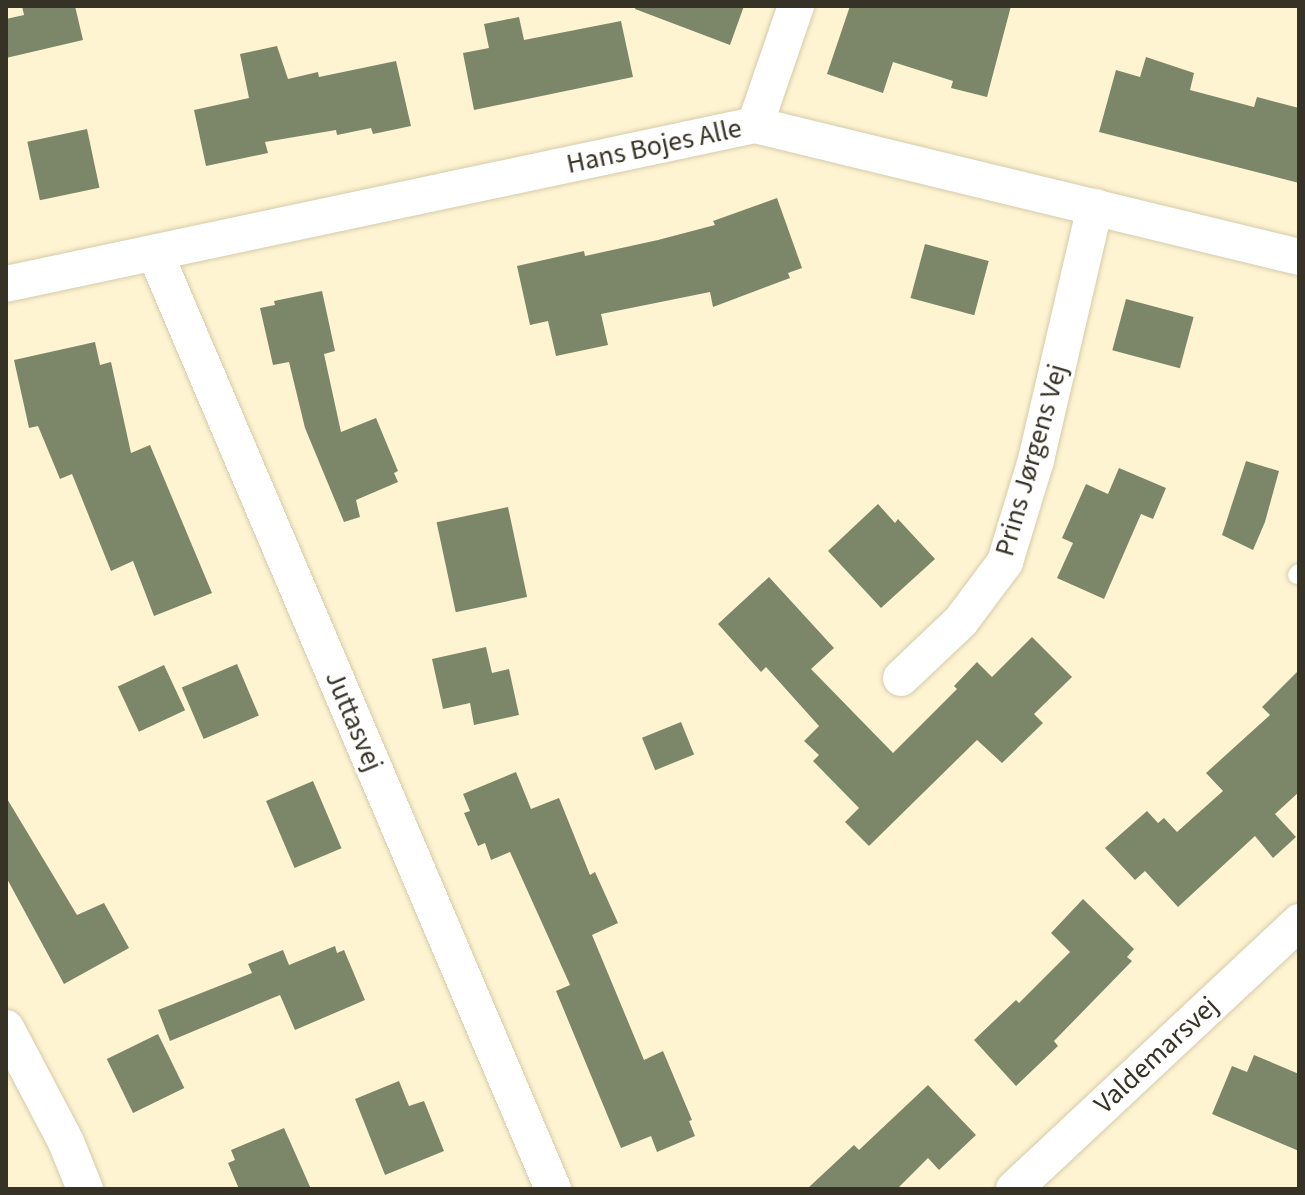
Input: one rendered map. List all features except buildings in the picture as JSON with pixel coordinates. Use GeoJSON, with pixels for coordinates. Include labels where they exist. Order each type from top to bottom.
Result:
{"type":"FeatureCollection","features":[{"type":"Feature","properties":{"kind":"street"},"geometry":{"type":"LineString","coordinates":[[755,125],[796,6]]}},
{"type":"Feature","properties":{"kind":"street","name":"Hans Bojes Alle"},"geometry":{"type":"LineString","coordinates":[[6,284],[755,125],[1299,257]]}},
{"type":"Feature","properties":{"kind":"street","name":"Prins Jørgens Vej"},"geometry":{"type":"LineString","coordinates":[[901,678],[961,621],[1005,562],[1036,460],[1095,207]]}},
{"type":"Feature","properties":{"kind":"street","name":"Juttasvej"},"geometry":{"type":"LineString","coordinates":[[155,253],[553,1189]]}},
{"type":"Feature","properties":{"kind":"street","name":"Valdemarsvej"},"geometry":{"type":"LineString","coordinates":[[1014,1189],[1299,922]]}},
{"type":"Feature","properties":{"kind":"street"},"geometry":{"type":"LineString","coordinates":[[6,1028],[66,1142],[85,1189]]}}]}
